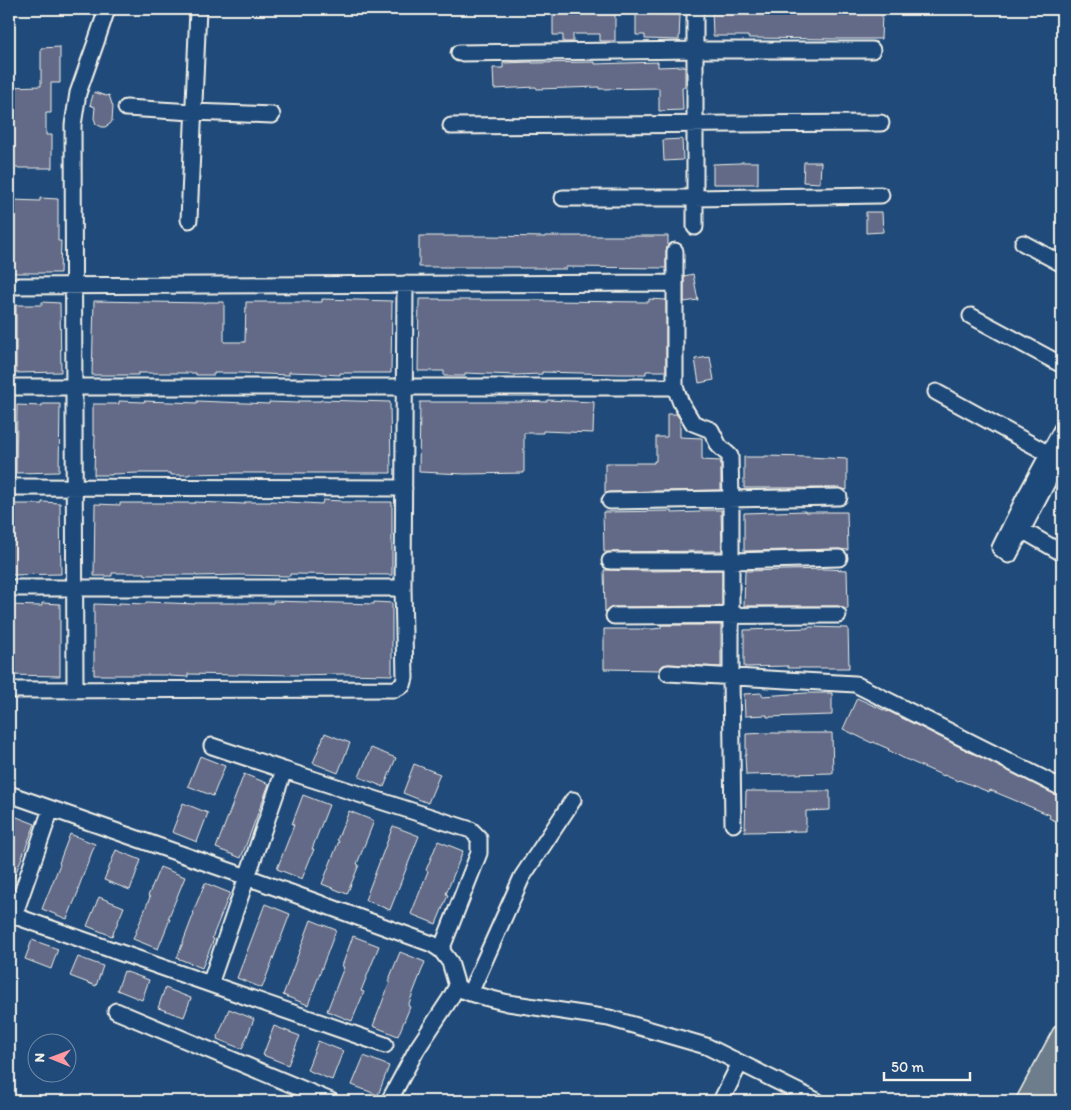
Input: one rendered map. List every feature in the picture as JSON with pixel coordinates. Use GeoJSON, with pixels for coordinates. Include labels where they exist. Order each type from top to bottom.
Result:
{"type":"FeatureCollection","features":[{"type":"Feature","properties":{"kind":"main road"},"geometry":{"type":"LineString","coordinates":[[1026,1101],[1062,1034]]}},
{"type":"Feature","properties":{"kind":"main road"},"geometry":{"type":"LineString","coordinates":[[1043,1101],[1062,1066]]}},
{"type":"Feature","properties":{"kind":"street"},"geometry":{"type":"LineString","coordinates":[[75,690],[73,126],[78,93],[107,9]]}},
{"type":"Feature","properties":{"kind":"street"},"geometry":{"type":"LineString","coordinates":[[189,220],[198,9]]}},
{"type":"Feature","properties":{"kind":"street"},"geometry":{"type":"LineString","coordinates":[[695,9],[695,227]]}},
{"type":"Feature","properties":{"kind":"street"},"geometry":{"type":"LineString","coordinates":[[458,53],[872,50]]}},
{"type":"Feature","properties":{"kind":"street"},"geometry":{"type":"LineString","coordinates":[[126,108],[272,115]]}},
{"type":"Feature","properties":{"kind":"street"},"geometry":{"type":"LineString","coordinates":[[451,126],[881,123]]}},
{"type":"Feature","properties":{"kind":"street"},"geometry":{"type":"LineString","coordinates":[[564,198],[881,195]]}},
{"type":"Feature","properties":{"kind":"street"},"geometry":{"type":"LineString","coordinates":[[1023,243],[1062,264]]}},
{"type":"Feature","properties":{"kind":"street"},"geometry":{"type":"LineString","coordinates":[[675,251],[675,387],[681,403],[693,423],[710,430],[720,446],[730,456],[733,824]]}},
{"type":"Feature","properties":{"kind":"street"},"geometry":{"type":"LineString","coordinates":[[9,286],[675,283]]}},
{"type":"Feature","properties":{"kind":"street"},"geometry":{"type":"LineString","coordinates":[[9,690],[395,689],[402,685],[405,678],[403,588],[405,284]]}},
{"type":"Feature","properties":{"kind":"street"},"geometry":{"type":"LineString","coordinates":[[971,316],[1062,365]]}},
{"type":"Feature","properties":{"kind":"street"},"geometry":{"type":"LineString","coordinates":[[9,386],[675,387]]}},
{"type":"Feature","properties":{"kind":"street"},"geometry":{"type":"LineString","coordinates":[[936,392],[1059,455]]}},
{"type":"Feature","properties":{"kind":"street"},"geometry":{"type":"LineString","coordinates":[[1059,455],[1024,499],[1000,548],[1009,555],[1059,455],[1062,429]]}},
{"type":"Feature","properties":{"kind":"street"},"geometry":{"type":"LineString","coordinates":[[9,487],[404,488]]}},
{"type":"Feature","properties":{"kind":"street"},"geometry":{"type":"LineString","coordinates":[[610,501],[839,497]]}},
{"type":"Feature","properties":{"kind":"street"},"geometry":{"type":"LineString","coordinates":[[1022,530],[1062,553]]}},
{"type":"Feature","properties":{"kind":"street"},"geometry":{"type":"LineString","coordinates":[[610,561],[731,561],[839,558]]}},
{"type":"Feature","properties":{"kind":"street"},"geometry":{"type":"LineString","coordinates":[[9,588],[403,588]]}},
{"type":"Feature","properties":{"kind":"street"},"geometry":{"type":"LineString","coordinates":[[614,616],[838,615]]}},
{"type":"Feature","properties":{"kind":"street"},"geometry":{"type":"LineString","coordinates":[[668,673],[855,684],[1062,788]]}},
{"type":"Feature","properties":{"kind":"street"},"geometry":{"type":"LineString","coordinates":[[212,746],[471,830],[479,838],[479,852],[441,950]]}},
{"type":"Feature","properties":{"kind":"street"},"geometry":{"type":"LineString","coordinates":[[210,984],[284,770]]}},
{"type":"Feature","properties":{"kind":"street"},"geometry":{"type":"LineString","coordinates":[[9,794],[432,944],[441,950],[450,962],[457,986],[462,990],[508,1003],[609,1018],[706,1046],[817,1101]]}},
{"type":"Feature","properties":{"kind":"street"},"geometry":{"type":"LineString","coordinates":[[470,993],[522,877],[573,800]]}},
{"type":"Feature","properties":{"kind":"street"},"geometry":{"type":"LineString","coordinates":[[51,809],[12,915],[385,1045]]}},
{"type":"Feature","properties":{"kind":"street"},"geometry":{"type":"LineString","coordinates":[[389,1101],[417,1049],[450,1000],[457,986]]}},
{"type":"Feature","properties":{"kind":"street"},"geometry":{"type":"LineString","coordinates":[[116,1011],[331,1101]]}},
{"type":"Feature","properties":{"kind":"street"},"geometry":{"type":"LineString","coordinates":[[722,1101],[740,1063]]}},
{"type":"Feature","properties":{"kind":"building"},"geometry":{"type":"Polygon","coordinates":[[[553,9],[615,9],[615,41],[600,41],[600,34],[573,34],[573,42],[563,42],[563,35],[553,35],[553,9]]]}},
{"type":"Feature","properties":{"kind":"building"},"geometry":{"type":"Polygon","coordinates":[[[712,9],[880,9],[882,14],[881,39],[713,36],[712,9]]]}},
{"type":"Feature","properties":{"kind":"building"},"geometry":{"type":"Polygon","coordinates":[[[636,14],[680,15],[679,40],[645,39],[645,35],[636,35],[636,14]]]}},
{"type":"Feature","properties":{"kind":"building"},"geometry":{"type":"Polygon","coordinates":[[[60,47],[60,83],[51,83],[51,113],[46,113],[46,135],[52,135],[52,168],[9,168],[9,87],[41,86],[41,48],[60,47]]]}},
{"type":"Feature","properties":{"kind":"building"},"geometry":{"type":"Polygon","coordinates":[[[595,62],[595,64],[658,62],[658,67],[685,66],[685,87],[682,87],[683,110],[659,111],[659,88],[537,89],[536,87],[494,89],[493,68],[503,68],[503,63],[595,62]]]}},
{"type":"Feature","properties":{"kind":"building"},"geometry":{"type":"Polygon","coordinates":[[[94,92],[106,96],[109,95],[113,107],[112,121],[105,127],[96,124],[94,118],[95,107],[90,105],[94,92]]]}},
{"type":"Feature","properties":{"kind":"building"},"geometry":{"type":"Polygon","coordinates":[[[682,139],[683,160],[664,161],[663,140],[682,139]]]}},
{"type":"Feature","properties":{"kind":"building"},"geometry":{"type":"Polygon","coordinates":[[[758,162],[758,184],[713,184],[713,164],[758,162]]]}},
{"type":"Feature","properties":{"kind":"building"},"geometry":{"type":"Polygon","coordinates":[[[804,162],[821,162],[820,183],[803,182],[804,162]]]}},
{"type":"Feature","properties":{"kind":"building"},"geometry":{"type":"Polygon","coordinates":[[[40,198],[58,199],[58,241],[61,241],[60,273],[9,273],[12,200],[40,201],[40,198]]]}},
{"type":"Feature","properties":{"kind":"building"},"geometry":{"type":"Polygon","coordinates":[[[866,212],[882,212],[883,232],[866,233],[866,212]]]}},
{"type":"Feature","properties":{"kind":"building"},"geometry":{"type":"Polygon","coordinates":[[[419,236],[668,236],[668,245],[666,268],[419,267],[419,236]]]}},
{"type":"Feature","properties":{"kind":"building"},"geometry":{"type":"Polygon","coordinates":[[[693,274],[698,300],[684,302],[684,276],[693,274]]]}},
{"type":"Feature","properties":{"kind":"building"},"geometry":{"type":"Polygon","coordinates":[[[322,299],[392,301],[391,373],[340,373],[340,375],[289,372],[289,375],[214,373],[214,375],[196,375],[196,373],[138,373],[138,375],[92,375],[94,301],[224,302],[224,342],[245,342],[246,302],[322,302],[322,299]]]}},
{"type":"Feature","properties":{"kind":"building"},"geometry":{"type":"Polygon","coordinates":[[[419,299],[649,302],[649,299],[666,300],[666,371],[646,371],[646,374],[542,372],[542,374],[515,375],[465,373],[465,376],[444,376],[444,371],[418,371],[419,299]]]}},
{"type":"Feature","properties":{"kind":"building"},"geometry":{"type":"Polygon","coordinates":[[[42,302],[60,303],[61,372],[16,373],[16,305],[42,305],[42,302]]]}},
{"type":"Feature","properties":{"kind":"building"},"geometry":{"type":"Polygon","coordinates":[[[710,357],[714,380],[699,383],[695,359],[710,357]]]}},
{"type":"Feature","properties":{"kind":"building"},"geometry":{"type":"Polygon","coordinates":[[[547,400],[594,402],[593,433],[543,431],[543,433],[524,433],[524,473],[465,474],[419,472],[420,402],[547,402],[547,400]]]}},
{"type":"Feature","properties":{"kind":"building"},"geometry":{"type":"Polygon","coordinates":[[[119,401],[197,403],[197,401],[269,404],[269,402],[298,403],[298,401],[390,402],[391,473],[171,475],[171,473],[138,473],[94,475],[95,435],[93,435],[93,404],[119,404],[119,401]]]}},
{"type":"Feature","properties":{"kind":"building"},"geometry":{"type":"Polygon","coordinates":[[[42,404],[60,404],[59,472],[16,473],[17,405],[42,406],[42,404]]]}},
{"type":"Feature","properties":{"kind":"building"},"geometry":{"type":"Polygon","coordinates":[[[667,414],[676,414],[680,419],[680,437],[702,438],[702,460],[721,461],[721,490],[605,493],[605,463],[654,463],[656,461],[656,437],[667,437],[667,414]]]}},
{"type":"Feature","properties":{"kind":"building"},"geometry":{"type":"Polygon","coordinates":[[[744,457],[847,459],[847,490],[839,488],[744,488],[744,457]]]}},
{"type":"Feature","properties":{"kind":"building"},"geometry":{"type":"Polygon","coordinates":[[[323,500],[392,502],[392,575],[290,574],[290,576],[196,576],[112,573],[112,576],[94,576],[95,504],[195,502],[245,504],[245,502],[271,501],[322,504],[323,500]]]}},
{"type":"Feature","properties":{"kind":"building"},"geometry":{"type":"Polygon","coordinates":[[[42,502],[60,503],[61,574],[9,575],[9,504],[42,504],[42,502]]]}},
{"type":"Feature","properties":{"kind":"building"},"geometry":{"type":"Polygon","coordinates":[[[700,510],[721,510],[722,551],[604,552],[603,512],[672,511],[672,513],[700,512],[700,510]]]}},
{"type":"Feature","properties":{"kind":"building"},"geometry":{"type":"Polygon","coordinates":[[[847,512],[848,550],[744,551],[744,513],[847,512]]]}},
{"type":"Feature","properties":{"kind":"building"},"geometry":{"type":"Polygon","coordinates":[[[604,570],[722,570],[722,606],[614,607],[605,612],[604,570]]]}},
{"type":"Feature","properties":{"kind":"building"},"geometry":{"type":"Polygon","coordinates":[[[847,570],[848,609],[838,606],[744,606],[745,571],[847,570]]]}},
{"type":"Feature","properties":{"kind":"building"},"geometry":{"type":"Polygon","coordinates":[[[273,601],[392,603],[392,675],[188,674],[188,677],[170,675],[94,675],[94,604],[146,604],[146,602],[195,604],[273,603],[273,601]]]}},
{"type":"Feature","properties":{"kind":"building"},"geometry":{"type":"Polygon","coordinates":[[[42,603],[60,604],[60,676],[9,675],[9,605],[42,606],[42,603]]]}},
{"type":"Feature","properties":{"kind":"building"},"geometry":{"type":"Polygon","coordinates":[[[661,625],[721,625],[721,667],[669,664],[663,665],[659,670],[604,669],[604,629],[653,629],[661,628],[661,625]]]}},
{"type":"Feature","properties":{"kind":"building"},"geometry":{"type":"Polygon","coordinates":[[[808,627],[848,628],[849,668],[744,667],[744,630],[808,627]]]}},
{"type":"Feature","properties":{"kind":"building"},"geometry":{"type":"Polygon","coordinates":[[[762,693],[762,696],[832,693],[832,715],[745,716],[744,694],[762,693]]]}},
{"type":"Feature","properties":{"kind":"building"},"geometry":{"type":"Polygon","coordinates":[[[857,698],[888,711],[1062,797],[1062,824],[1049,818],[1050,815],[990,790],[989,792],[944,776],[843,729],[857,698]]]}},
{"type":"Feature","properties":{"kind":"building"},"geometry":{"type":"Polygon","coordinates":[[[325,733],[350,743],[338,773],[313,763],[325,733]]]}},
{"type":"Feature","properties":{"kind":"building"},"geometry":{"type":"Polygon","coordinates":[[[832,733],[833,773],[746,775],[746,734],[832,733]]]}},
{"type":"Feature","properties":{"kind":"building"},"geometry":{"type":"Polygon","coordinates":[[[371,748],[396,758],[384,787],[359,777],[371,748]]]}},
{"type":"Feature","properties":{"kind":"building"},"geometry":{"type":"Polygon","coordinates":[[[200,756],[225,766],[213,796],[188,786],[200,756]]]}},
{"type":"Feature","properties":{"kind":"building"},"geometry":{"type":"Polygon","coordinates":[[[414,764],[440,774],[428,803],[403,793],[414,764]]]}},
{"type":"Feature","properties":{"kind":"building"},"geometry":{"type":"Polygon","coordinates":[[[244,774],[269,784],[241,858],[216,848],[244,774]]]}},
{"type":"Feature","properties":{"kind":"building"},"geometry":{"type":"Polygon","coordinates":[[[746,791],[830,791],[830,810],[806,811],[806,831],[745,832],[746,791]]]}},
{"type":"Feature","properties":{"kind":"building"},"geometry":{"type":"Polygon","coordinates":[[[303,795],[329,805],[302,879],[277,869],[303,795]]]}},
{"type":"Feature","properties":{"kind":"building"},"geometry":{"type":"Polygon","coordinates":[[[183,803],[208,813],[197,842],[172,832],[183,803]]]}},
{"type":"Feature","properties":{"kind":"building"},"geometry":{"type":"Polygon","coordinates":[[[349,811],[374,821],[347,894],[322,884],[349,811]]]}},
{"type":"Feature","properties":{"kind":"building"},"geometry":{"type":"Polygon","coordinates":[[[9,814],[35,824],[9,890],[9,814]]]}},
{"type":"Feature","properties":{"kind":"building"},"geometry":{"type":"Polygon","coordinates":[[[393,826],[419,836],[390,910],[365,900],[393,826]]]}},
{"type":"Feature","properties":{"kind":"building"},"geometry":{"type":"Polygon","coordinates":[[[70,834],[95,844],[67,919],[42,909],[70,834]]]}},
{"type":"Feature","properties":{"kind":"building"},"geometry":{"type":"Polygon","coordinates":[[[438,841],[463,851],[436,924],[411,914],[438,841]]]}},
{"type":"Feature","properties":{"kind":"building"},"geometry":{"type":"Polygon","coordinates":[[[116,850],[141,860],[130,890],[104,880],[116,850]]]}},
{"type":"Feature","properties":{"kind":"building"},"geometry":{"type":"Polygon","coordinates":[[[160,867],[185,877],[158,949],[133,939],[160,867]]]}},
{"type":"Feature","properties":{"kind":"building"},"geometry":{"type":"Polygon","coordinates":[[[205,883],[230,893],[202,968],[177,958],[205,883]]]}},
{"type":"Feature","properties":{"kind":"building"},"geometry":{"type":"Polygon","coordinates":[[[99,897],[124,907],[112,936],[87,926],[99,897]]]}},
{"type":"Feature","properties":{"kind":"building"},"geometry":{"type":"Polygon","coordinates":[[[265,904],[290,914],[262,988],[237,978],[265,904]]]}},
{"type":"Feature","properties":{"kind":"building"},"geometry":{"type":"Polygon","coordinates":[[[311,920],[336,930],[308,1005],[283,995],[311,920]]]}},
{"type":"Feature","properties":{"kind":"building"},"geometry":{"type":"Polygon","coordinates":[[[353,936],[379,946],[361,991],[364,992],[352,1021],[327,1011],[344,967],[342,966],[353,936]]]}},
{"type":"Feature","properties":{"kind":"building"},"geometry":{"type":"Polygon","coordinates":[[[32,940],[58,949],[51,969],[25,959],[32,940]]]}},
{"type":"Feature","properties":{"kind":"building"},"geometry":{"type":"Polygon","coordinates":[[[400,952],[425,962],[398,1036],[373,1026],[400,952]]]}},
{"type":"Feature","properties":{"kind":"building"},"geometry":{"type":"Polygon","coordinates":[[[78,957],[103,966],[96,986],[70,976],[78,957]]]}},
{"type":"Feature","properties":{"kind":"building"},"geometry":{"type":"Polygon","coordinates":[[[124,971],[149,980],[142,1000],[117,990],[124,971]]]}},
{"type":"Feature","properties":{"kind":"building"},"geometry":{"type":"Polygon","coordinates":[[[165,988],[191,998],[184,1017],[158,1008],[165,988]]]}},
{"type":"Feature","properties":{"kind":"building"},"geometry":{"type":"Polygon","coordinates":[[[229,1009],[254,1019],[242,1049],[217,1039],[229,1009]]]}},
{"type":"Feature","properties":{"kind":"building"},"geometry":{"type":"Polygon","coordinates":[[[274,1026],[300,1036],[288,1065],[263,1055],[274,1026]]]}},
{"type":"Feature","properties":{"kind":"building"},"geometry":{"type":"Polygon","coordinates":[[[318,1041],[343,1051],[332,1080],[307,1070],[318,1041]]]}},
{"type":"Feature","properties":{"kind":"building"},"geometry":{"type":"Polygon","coordinates":[[[364,1056],[389,1066],[378,1095],[352,1085],[364,1056]]]}}]}
